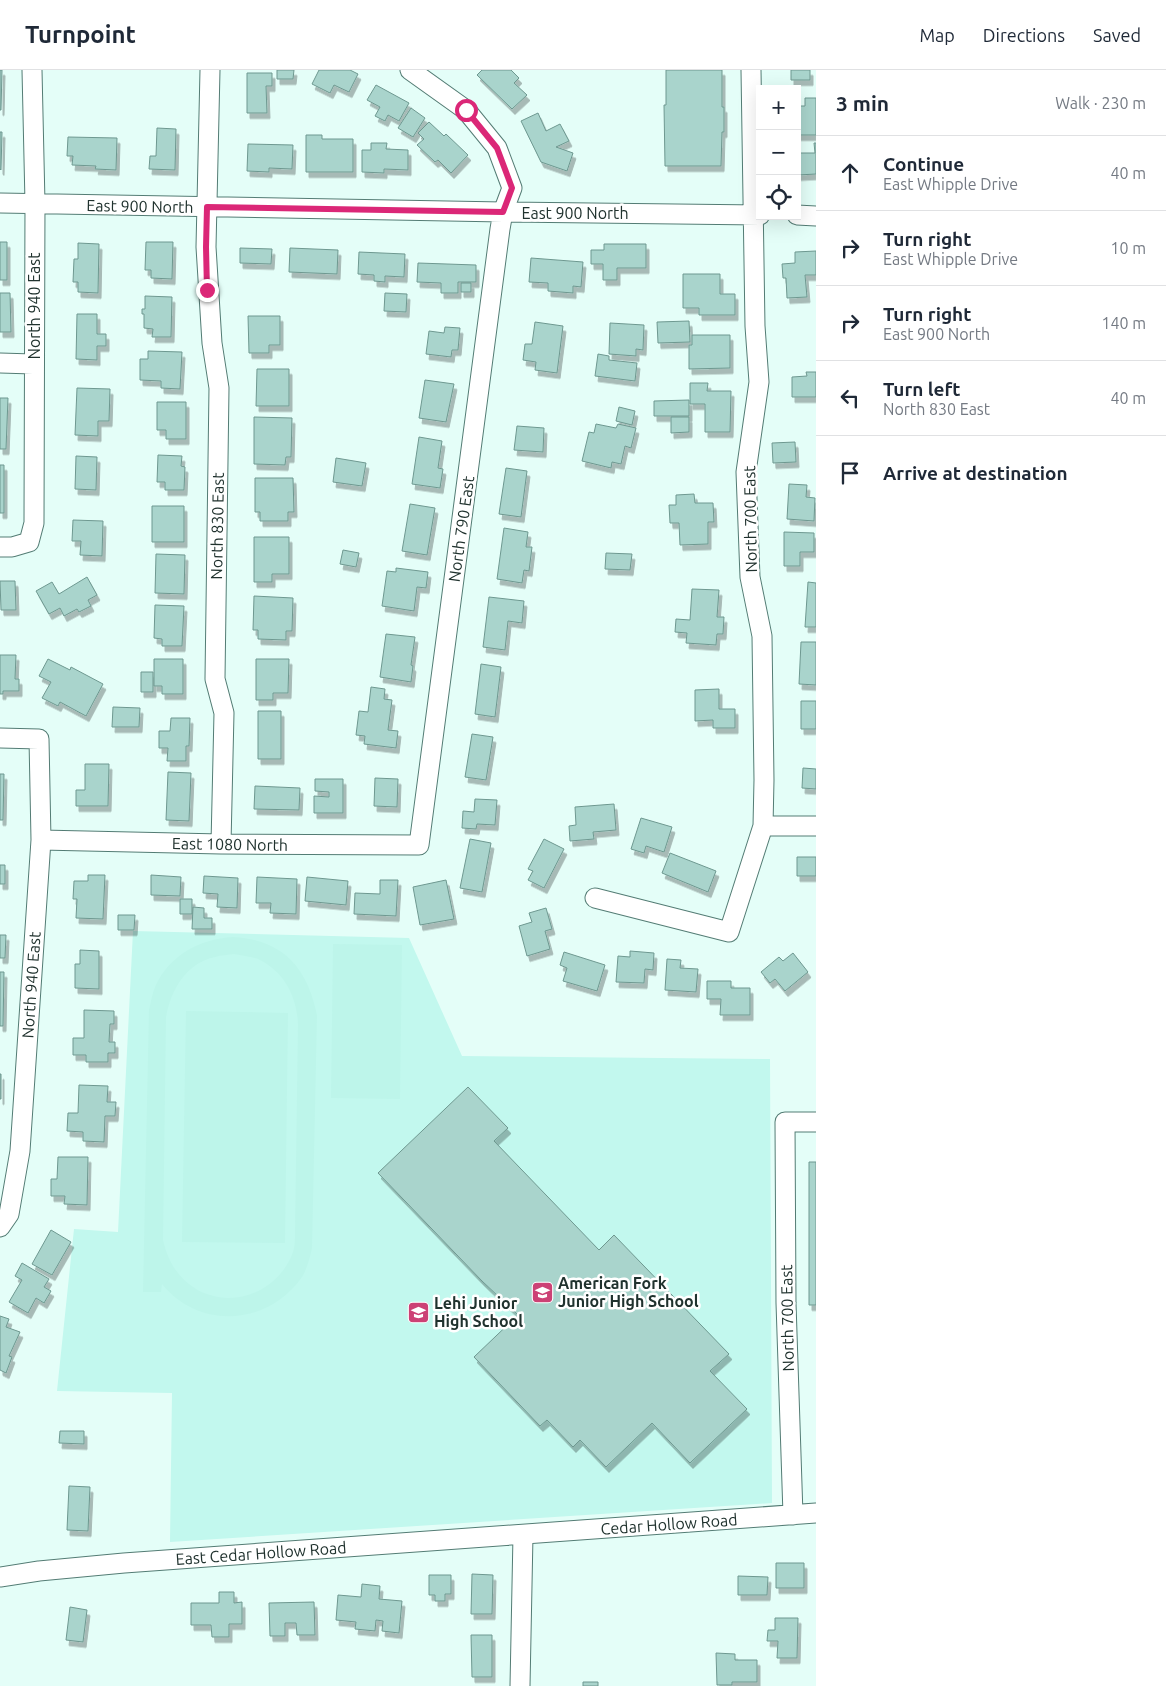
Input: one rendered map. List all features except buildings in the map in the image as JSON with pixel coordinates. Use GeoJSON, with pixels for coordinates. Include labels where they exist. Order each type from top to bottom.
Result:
{"type":"FeatureCollection","features":[{"type":"Feature","properties":{"kind":"street","name":"North 940 East"},"geometry":{"type":"LineString","coordinates":[[0,547],[12,547],[28,542],[34,523],[35,203],[32,70]]}},
{"type":"Feature","properties":{"kind":"street","name":"North 830 East"},"geometry":{"type":"LineString","coordinates":[[210,70],[206,247],[207,290],[219,388],[215,679],[224,713],[221,844]]}},
{"type":"Feature","properties":{"kind":"street","name":"North 790 East"},"geometry":{"type":"LineString","coordinates":[[410,70],[466,110],[497,148],[512,188],[503,212],[419,845]]}},
{"type":"Feature","properties":{"kind":"street","name":"North 700 East"},"geometry":{"type":"LineString","coordinates":[[751,70],[756,191]]}},
{"type":"Feature","properties":{"kind":"street","name":"East 900 North"},"geometry":{"type":"LineString","coordinates":[[0,203],[756,215]]}},
{"type":"Feature","properties":{"kind":"street"},"geometry":{"type":"LineString","coordinates":[[801,216],[816,216]]}},
{"type":"Feature","properties":{"kind":"street","name":"North 700 East"},"geometry":{"type":"LineString","coordinates":[[595,898],[729,932],[764,826],[762,636],[750,577],[746,472],[759,382],[755,326],[757,220]]}},
{"type":"Feature","properties":{"kind":"street"},"geometry":{"type":"LineString","coordinates":[[0,363],[33,364]]}},
{"type":"Feature","properties":{"kind":"street","name":"North 940 East"},"geometry":{"type":"LineString","coordinates":[[0,738],[39,739],[41,840],[20,1151],[9,1214],[0,1227]]}},
{"type":"Feature","properties":{"kind":"street"},"geometry":{"type":"LineString","coordinates":[[764,826],[816,826]]}},
{"type":"Feature","properties":{"kind":"street","name":"East 1080 North"},"geometry":{"type":"LineString","coordinates":[[41,840],[221,844],[419,845]]}},
{"type":"Feature","properties":{"kind":"street","name":"North 700 East"},"geometry":{"type":"LineString","coordinates":[[794,1515],[786,1303],[785,1122],[816,1122]]}},
{"type":"Feature","properties":{"kind":"street","name":"Cedar Hollow Road"},"geometry":{"type":"LineString","coordinates":[[523,1535],[816,1513]]}},
{"type":"Feature","properties":{"kind":"street"},"geometry":{"type":"LineString","coordinates":[[520,1686],[523,1535]]}},
{"type":"Feature","properties":{"kind":"street","name":"East Cedar Hollow Road"},"geometry":{"type":"LineString","coordinates":[[0,1577],[39,1571],[124,1563],[523,1535]]}},
{"type":"Feature","properties":{"kind":"shaded area","name":"Lehi Junior High School"},"geometry":{"type":"Polygon","coordinates":[[[133,931],[409,938],[462,1056],[770,1059],[772,1503],[170,1542],[172,1393],[57,1391],[74,1229],[118,1232],[133,931]]]}},
{"type":"Feature","properties":{"kind":"shaded area"},"geometry":{"type":"Polygon","coordinates":[[[221,938],[251,939],[279,950],[290,959],[307,983],[317,1015],[312,1248],[309,1259],[302,1277],[288,1293],[271,1305],[253,1313],[233,1316],[214,1315],[195,1309],[177,1299],[162,1284],[161,1292],[143,1292],[149,1010],[152,995],[161,976],[177,958],[198,945],[221,938]],[[234,954],[205,960],[188,972],[176,988],[166,1017],[163,1240],[174,1268],[189,1284],[199,1291],[223,1298],[248,1295],[259,1290],[280,1275],[293,1252],[295,1240],[298,1024],[295,1004],[287,986],[275,970],[258,959],[234,954]]]}},
{"type":"Feature","properties":{"kind":"shaded area"},"geometry":{"type":"Polygon","coordinates":[[[333,944],[402,945],[400,1099],[331,1098],[333,944]]]}},
{"type":"Feature","properties":{"kind":"shaded area"},"geometry":{"type":"Polygon","coordinates":[[[186,1011],[288,1013],[285,1243],[182,1242],[186,1011]]]}},
{"type":"Feature","properties":{"kind":"place","name":"American Fork Junior High School"},"geometry":{"type":"Point","coordinates":[542,1292]}},
{"type":"Feature","properties":{"kind":"place","name":"Lehi Junior High School"},"geometry":{"type":"Point","coordinates":[418,1312]}},
{"type":"Feature","properties":{"kind":"route"},"geometry":{"type":"LineString","coordinates":[[207,290],[207,207],[503,212],[512,188],[497,148],[466,110]]}}]}
